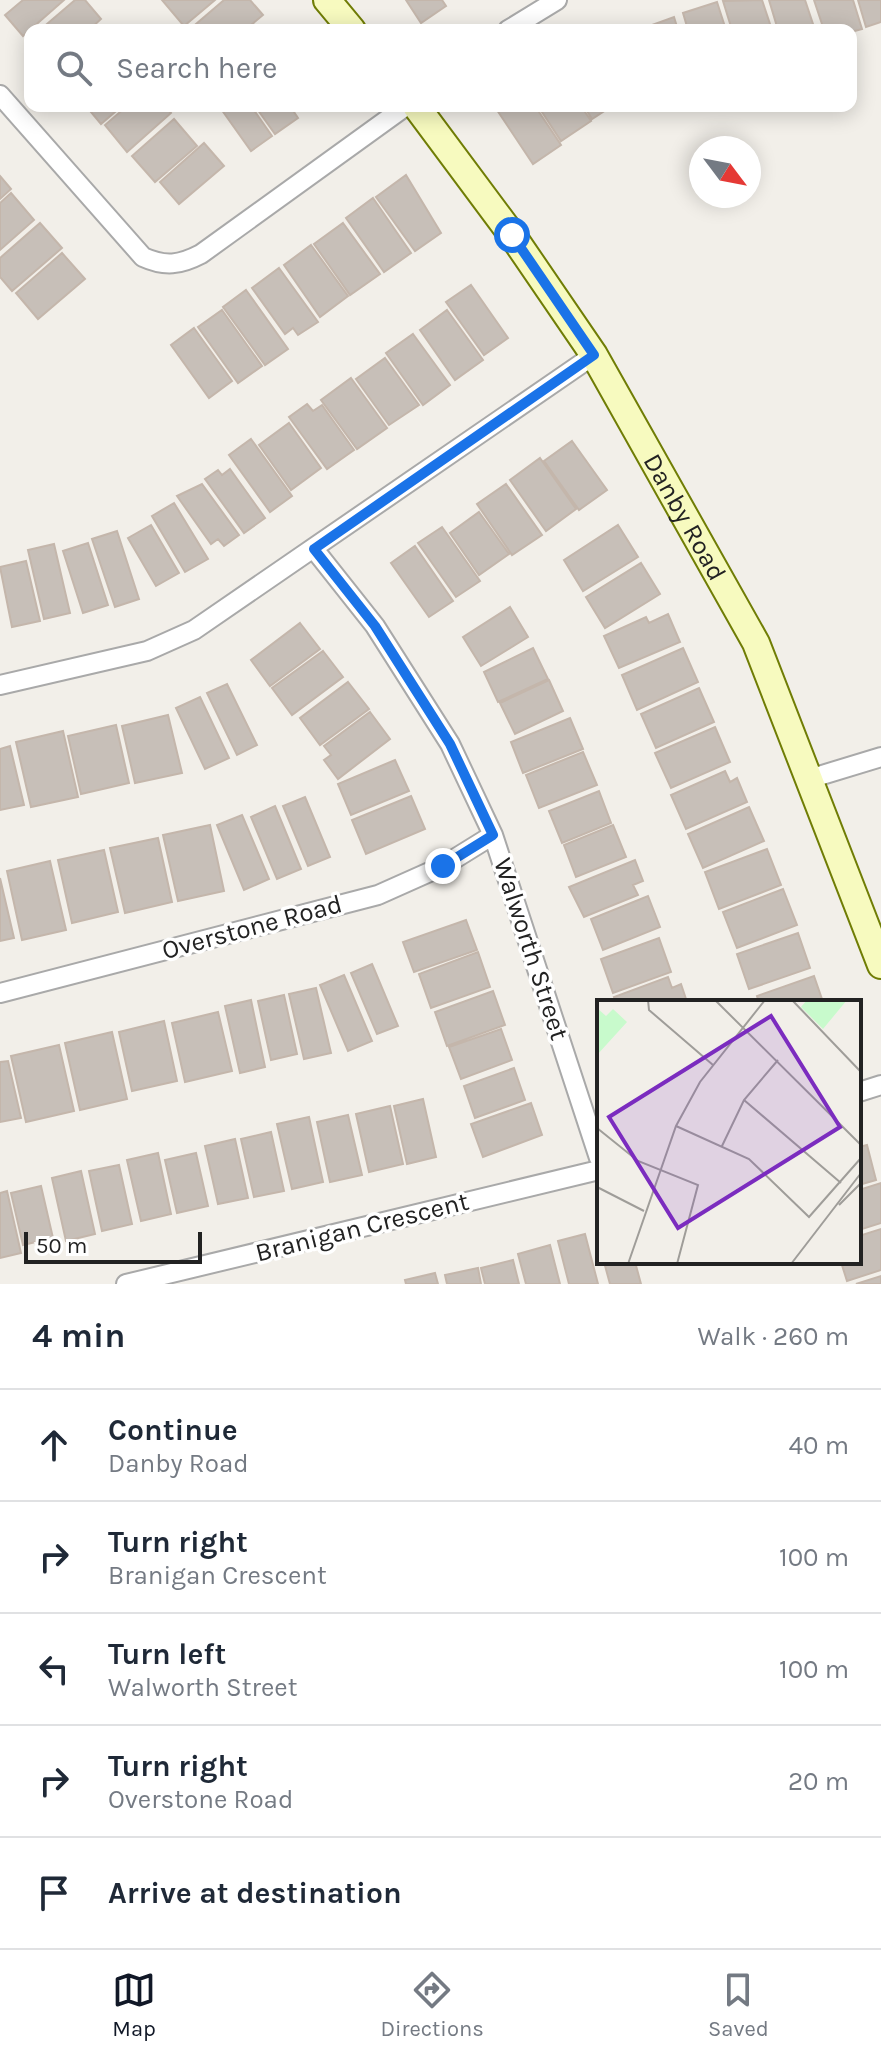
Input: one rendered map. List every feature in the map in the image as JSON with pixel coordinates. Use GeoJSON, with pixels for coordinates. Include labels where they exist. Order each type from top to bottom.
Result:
{"type":"FeatureCollection","features":[{"type":"Feature","properties":{"kind":"street"},"geometry":{"type":"LineString","coordinates":[[327,0],[347,24]]}},
{"type":"Feature","properties":{"kind":"street"},"geometry":{"type":"LineString","coordinates":[[518,24],[557,0]]}},
{"type":"Feature","properties":{"kind":"street"},"geometry":{"type":"LineString","coordinates":[[0,95],[143,257],[157,264],[175,265],[201,254],[398,112]]}},
{"type":"Feature","properties":{"kind":"street","name":"Danby Road"},"geometry":{"type":"LineString","coordinates":[[420,112],[512,235],[594,355],[756,643],[881,965]]}},
{"type":"Feature","properties":{"kind":"street"},"geometry":{"type":"LineString","coordinates":[[0,685],[147,651],[194,630],[594,355]]}},
{"type":"Feature","properties":{"kind":"street","name":"Walworth Street"},"geometry":{"type":"LineString","coordinates":[[314,549],[375,626],[450,744],[493,835],[597,1152]]}},
{"type":"Feature","properties":{"kind":"street"},"geometry":{"type":"LineString","coordinates":[[809,779],[881,757]]}},
{"type":"Feature","properties":{"kind":"street","name":"Overstone Road"},"geometry":{"type":"LineString","coordinates":[[0,993],[378,895],[443,866],[493,835]]}},
{"type":"Feature","properties":{"kind":"street"},"geometry":{"type":"LineString","coordinates":[[861,1091],[881,1085]]}},
{"type":"Feature","properties":{"kind":"street","name":"Branigan Crescent"},"geometry":{"type":"LineString","coordinates":[[126,1284],[597,1170]]}},
{"type":"Feature","properties":{"kind":"building"},"geometry":{"type":"Polygon","coordinates":[[[23,0],[64,0],[37,24],[24,24],[23,36],[5,15],[23,0]]]}},
{"type":"Feature","properties":{"kind":"building"},"geometry":{"type":"Polygon","coordinates":[[[75,0],[85,0],[101,19],[96,24],[47,24],[75,0]]]}},
{"type":"Feature","properties":{"kind":"building"},"geometry":{"type":"Polygon","coordinates":[[[162,0],[215,0],[186,24],[182,24],[162,0]]]}},
{"type":"Feature","properties":{"kind":"building"},"geometry":{"type":"Polygon","coordinates":[[[224,0],[250,0],[263,15],[252,24],[196,24],[224,0]]]}},
{"type":"Feature","properties":{"kind":"building"},"geometry":{"type":"Polygon","coordinates":[[[406,0],[442,0],[446,6],[421,23],[406,0]]]}},
{"type":"Feature","properties":{"kind":"building"},"geometry":{"type":"Polygon","coordinates":[[[762,0],[770,24],[730,24],[723,1],[762,0]]]}},
{"type":"Feature","properties":{"kind":"building"},"geometry":{"type":"Polygon","coordinates":[[[769,0],[805,0],[813,24],[776,24],[769,0]]]}},
{"type":"Feature","properties":{"kind":"building"},"geometry":{"type":"Polygon","coordinates":[[[814,0],[853,0],[862,29],[857,30],[857,24],[822,24],[814,0]]]}},
{"type":"Feature","properties":{"kind":"building"},"geometry":{"type":"Polygon","coordinates":[[[858,0],[881,0],[881,22],[866,27],[858,0]]]}},
{"type":"Feature","properties":{"kind":"building"},"geometry":{"type":"Polygon","coordinates":[[[717,2],[724,24],[686,24],[683,13],[717,2]]]}},
{"type":"Feature","properties":{"kind":"building"},"geometry":{"type":"Polygon","coordinates":[[[674,17],[676,24],[655,24],[674,17]]]}},
{"type":"Feature","properties":{"kind":"building"},"geometry":{"type":"Polygon","coordinates":[[[91,112],[115,112],[101,124],[91,112]]]}},
{"type":"Feature","properties":{"kind":"building"},"geometry":{"type":"Polygon","coordinates":[[[120,112],[171,113],[127,152],[105,125],[120,112]]]}},
{"type":"Feature","properties":{"kind":"building"},"geometry":{"type":"Polygon","coordinates":[[[223,112],[255,112],[272,136],[251,151],[223,112]]]}},
{"type":"Feature","properties":{"kind":"building"},"geometry":{"type":"Polygon","coordinates":[[[259,112],[294,112],[298,118],[275,134],[259,112]]]}},
{"type":"Feature","properties":{"kind":"building"},"geometry":{"type":"Polygon","coordinates":[[[498,112],[539,112],[561,145],[533,164],[498,112]]]}},
{"type":"Feature","properties":{"kind":"building"},"geometry":{"type":"Polygon","coordinates":[[[542,112],[585,112],[591,121],[561,141],[542,112]]]}},
{"type":"Feature","properties":{"kind":"building"},"geometry":{"type":"Polygon","coordinates":[[[588,112],[603,112],[592,119],[588,112]]]}},
{"type":"Feature","properties":{"kind":"building"},"geometry":{"type":"Polygon","coordinates":[[[174,119],[197,146],[155,182],[132,156],[174,119]]]}},
{"type":"Feature","properties":{"kind":"building"},"geometry":{"type":"Polygon","coordinates":[[[204,143],[224,166],[179,204],[160,182],[204,143]]]}},
{"type":"Feature","properties":{"kind":"building"},"geometry":{"type":"Polygon","coordinates":[[[406,175],[441,233],[415,251],[376,197],[406,175]]]}},
{"type":"Feature","properties":{"kind":"building"},"geometry":{"type":"Polygon","coordinates":[[[0,176],[11,189],[0,199],[0,176]]]}},
{"type":"Feature","properties":{"kind":"building"},"geometry":{"type":"Polygon","coordinates":[[[11,193],[34,220],[0,250],[0,203],[11,193]]]}},
{"type":"Feature","properties":{"kind":"building"},"geometry":{"type":"Polygon","coordinates":[[[373,198],[411,253],[384,272],[346,218],[373,198]]]}},
{"type":"Feature","properties":{"kind":"building"},"geometry":{"type":"Polygon","coordinates":[[[40,223],[62,248],[12,291],[0,277],[0,258],[40,223]]]}},
{"type":"Feature","properties":{"kind":"building"},"geometry":{"type":"Polygon","coordinates":[[[343,223],[380,274],[350,295],[314,244],[343,223]]]}},
{"type":"Feature","properties":{"kind":"building"},"geometry":{"type":"Polygon","coordinates":[[[311,245],[348,296],[320,317],[284,265],[311,245]]]}},
{"type":"Feature","properties":{"kind":"building"},"geometry":{"type":"Polygon","coordinates":[[[62,253],[85,279],[38,319],[16,293],[62,253]]]}},
{"type":"Feature","properties":{"kind":"building"},"geometry":{"type":"Polygon","coordinates":[[[279,268],[318,322],[298,335],[293,328],[285,334],[252,288],[279,268]]]}},
{"type":"Feature","properties":{"kind":"building"},"geometry":{"type":"Polygon","coordinates":[[[471,285],[508,338],[484,355],[446,302],[471,285]]]}},
{"type":"Feature","properties":{"kind":"building"},"geometry":{"type":"Polygon","coordinates":[[[246,290],[288,349],[265,365],[223,307],[246,290]]]}},
{"type":"Feature","properties":{"kind":"building"},"geometry":{"type":"Polygon","coordinates":[[[222,310],[262,366],[238,383],[198,327],[222,310]]]}},
{"type":"Feature","properties":{"kind":"building"},"geometry":{"type":"Polygon","coordinates":[[[447,310],[483,360],[455,380],[420,330],[447,310]]]}},
{"type":"Feature","properties":{"kind":"building"},"geometry":{"type":"Polygon","coordinates":[[[194,328],[232,381],[209,398],[171,345],[194,328]]]}},
{"type":"Feature","properties":{"kind":"building"},"geometry":{"type":"Polygon","coordinates":[[[413,334],[450,385],[423,405],[386,353],[413,334]]]}},
{"type":"Feature","properties":{"kind":"building"},"geometry":{"type":"Polygon","coordinates":[[[385,358],[419,405],[389,425],[356,379],[385,358]]]}},
{"type":"Feature","properties":{"kind":"building"},"geometry":{"type":"Polygon","coordinates":[[[351,378],[387,428],[357,449],[321,400],[351,378]]]}},
{"type":"Feature","properties":{"kind":"building"},"geometry":{"type":"Polygon","coordinates":[[[307,404],[313,411],[322,405],[354,450],[327,469],[289,417],[307,404]]]}},
{"type":"Feature","properties":{"kind":"building"},"geometry":{"type":"Polygon","coordinates":[[[289,423],[321,468],[291,490],[259,445],[289,423]]]}},
{"type":"Feature","properties":{"kind":"building"},"geometry":{"type":"Polygon","coordinates":[[[251,439],[292,496],[270,512],[229,455],[251,439]]]}},
{"type":"Feature","properties":{"kind":"building"},"geometry":{"type":"Polygon","coordinates":[[[572,441],[607,490],[579,510],[544,461],[572,441]]]}},
{"type":"Feature","properties":{"kind":"building"},"geometry":{"type":"Polygon","coordinates":[[[540,458],[576,509],[546,531],[510,480],[540,458]]]}},
{"type":"Feature","properties":{"kind":"building"},"geometry":{"type":"Polygon","coordinates":[[[230,469],[265,518],[244,533],[205,479],[218,470],[222,475],[230,469]]]}},
{"type":"Feature","properties":{"kind":"building"},"geometry":{"type":"Polygon","coordinates":[[[202,484],[239,535],[224,546],[218,539],[211,544],[177,496],[202,484]]]}},
{"type":"Feature","properties":{"kind":"building"},"geometry":{"type":"Polygon","coordinates":[[[506,484],[542,535],[512,555],[477,504],[506,484]]]}},
{"type":"Feature","properties":{"kind":"building"},"geometry":{"type":"Polygon","coordinates":[[[174,503],[208,559],[185,572],[152,516],[174,503]]]}},
{"type":"Feature","properties":{"kind":"building"},"geometry":{"type":"Polygon","coordinates":[[[479,512],[509,554],[479,575],[450,533],[479,512]]]}},
{"type":"Feature","properties":{"kind":"building"},"geometry":{"type":"Polygon","coordinates":[[[151,525],[179,573],[156,586],[128,538],[151,525]]]}},
{"type":"Feature","properties":{"kind":"building"},"geometry":{"type":"Polygon","coordinates":[[[618,525],[638,557],[583,591],[564,560],[618,525]]]}},
{"type":"Feature","properties":{"kind":"building"},"geometry":{"type":"Polygon","coordinates":[[[442,527],[480,581],[456,597],[418,543],[442,527]]]}},
{"type":"Feature","properties":{"kind":"building"},"geometry":{"type":"Polygon","coordinates":[[[117,531],[139,599],[115,607],[92,539],[117,531]]]}},
{"type":"Feature","properties":{"kind":"building"},"geometry":{"type":"Polygon","coordinates":[[[88,543],[108,605],[83,613],[63,551],[88,543]]]}},
{"type":"Feature","properties":{"kind":"building"},"geometry":{"type":"Polygon","coordinates":[[[54,544],[70,613],[44,619],[28,550],[54,544]]]}},
{"type":"Feature","properties":{"kind":"building"},"geometry":{"type":"Polygon","coordinates":[[[415,546],[453,601],[429,617],[391,563],[415,546]]]}},
{"type":"Feature","properties":{"kind":"building"},"geometry":{"type":"Polygon","coordinates":[[[26,561],[40,621],[12,627],[0,567],[26,561]]]}},
{"type":"Feature","properties":{"kind":"building"},"geometry":{"type":"Polygon","coordinates":[[[641,563],[660,594],[605,628],[586,597],[641,563]]]}},
{"type":"Feature","properties":{"kind":"building"},"geometry":{"type":"Polygon","coordinates":[[[510,607],[528,637],[481,666],[463,637],[510,607]]]}},
{"type":"Feature","properties":{"kind":"building"},"geometry":{"type":"Polygon","coordinates":[[[668,614],[680,642],[619,668],[604,636],[646,617],[649,623],[668,614]]]}},
{"type":"Feature","properties":{"kind":"building"},"geometry":{"type":"Polygon","coordinates":[[[300,623],[320,649],[270,686],[251,660],[300,623]]]}},
{"type":"Feature","properties":{"kind":"building"},"geometry":{"type":"Polygon","coordinates":[[[533,648],[548,679],[498,702],[484,672],[533,648]]]}},
{"type":"Feature","properties":{"kind":"building"},"geometry":{"type":"Polygon","coordinates":[[[683,648],[698,682],[637,710],[622,675],[683,648]]]}},
{"type":"Feature","properties":{"kind":"building"},"geometry":{"type":"Polygon","coordinates":[[[323,651],[343,677],[292,715],[272,688],[323,651]]]}},
{"type":"Feature","properties":{"kind":"building"},"geometry":{"type":"Polygon","coordinates":[[[549,680],[563,711],[515,734],[500,703],[549,680]]]}},
{"type":"Feature","properties":{"kind":"building"},"geometry":{"type":"Polygon","coordinates":[[[348,682],[369,709],[320,745],[300,718],[348,682]]]}},
{"type":"Feature","properties":{"kind":"building"},"geometry":{"type":"Polygon","coordinates":[[[227,684],[257,745],[237,755],[207,693],[227,684]]]}},
{"type":"Feature","properties":{"kind":"building"},"geometry":{"type":"Polygon","coordinates":[[[699,688],[714,722],[656,748],[641,714],[699,688]]]}},
{"type":"Feature","properties":{"kind":"building"},"geometry":{"type":"Polygon","coordinates":[[[200,697],[229,758],[205,769],[176,708],[200,697]]]}},
{"type":"Feature","properties":{"kind":"building"},"geometry":{"type":"Polygon","coordinates":[[[370,712],[390,739],[338,779],[324,760],[331,755],[324,746],[370,712]]]}},
{"type":"Feature","properties":{"kind":"building"},"geometry":{"type":"Polygon","coordinates":[[[168,715],[182,773],[135,783],[122,726],[168,715]]]}},
{"type":"Feature","properties":{"kind":"building"},"geometry":{"type":"Polygon","coordinates":[[[570,718],[583,749],[523,773],[511,742],[570,718]]]}},
{"type":"Feature","properties":{"kind":"building"},"geometry":{"type":"Polygon","coordinates":[[[116,725],[129,783],[81,794],[68,736],[116,725]]]}},
{"type":"Feature","properties":{"kind":"building"},"geometry":{"type":"Polygon","coordinates":[[[715,727],[730,762],[671,788],[655,753],[715,727]]]}},
{"type":"Feature","properties":{"kind":"building"},"geometry":{"type":"Polygon","coordinates":[[[63,731],[78,797],[31,807],[16,742],[63,731]]]}},
{"type":"Feature","properties":{"kind":"building"},"geometry":{"type":"Polygon","coordinates":[[[10,746],[24,805],[0,810],[0,749],[10,746]]]}},
{"type":"Feature","properties":{"kind":"building"},"geometry":{"type":"Polygon","coordinates":[[[583,752],[597,785],[539,808],[526,775],[583,752]]]}},
{"type":"Feature","properties":{"kind":"building"},"geometry":{"type":"Polygon","coordinates":[[[395,760],[409,791],[351,815],[338,784],[395,760]]]}},
{"type":"Feature","properties":{"kind":"building"},"geometry":{"type":"Polygon","coordinates":[[[725,771],[730,782],[737,778],[747,802],[686,829],[671,795],[725,771]]]}},
{"type":"Feature","properties":{"kind":"building"},"geometry":{"type":"Polygon","coordinates":[[[599,791],[611,823],[562,843],[549,811],[599,791]]]}},
{"type":"Feature","properties":{"kind":"building"},"geometry":{"type":"Polygon","coordinates":[[[411,796],[425,829],[366,854],[352,820],[411,796]]]}},
{"type":"Feature","properties":{"kind":"building"},"geometry":{"type":"Polygon","coordinates":[[[305,797],[330,857],[308,866],[283,806],[305,797]]]}},
{"type":"Feature","properties":{"kind":"building"},"geometry":{"type":"Polygon","coordinates":[[[275,806],[301,869],[277,879],[251,817],[275,806]]]}},
{"type":"Feature","properties":{"kind":"building"},"geometry":{"type":"Polygon","coordinates":[[[749,807],[764,841],[703,868],[688,834],[749,807]]]}},
{"type":"Feature","properties":{"kind":"building"},"geometry":{"type":"Polygon","coordinates":[[[242,815],[269,879],[244,890],[217,825],[242,815]]]}},
{"type":"Feature","properties":{"kind":"building"},"geometry":{"type":"Polygon","coordinates":[[[210,825],[224,891],[178,901],[163,835],[210,825]]]}},
{"type":"Feature","properties":{"kind":"building"},"geometry":{"type":"Polygon","coordinates":[[[613,825],[626,857],[576,877],[564,845],[613,825]]]}},
{"type":"Feature","properties":{"kind":"building"},"geometry":{"type":"Polygon","coordinates":[[[158,838],[172,902],[125,913],[110,848],[158,838]]]}},
{"type":"Feature","properties":{"kind":"building"},"geometry":{"type":"Polygon","coordinates":[[[767,849],[781,885],[719,909],[705,872],[767,849]]]}},
{"type":"Feature","properties":{"kind":"building"},"geometry":{"type":"Polygon","coordinates":[[[104,850],[118,912],[72,923],[58,860],[104,850]]]}},
{"type":"Feature","properties":{"kind":"building"},"geometry":{"type":"Polygon","coordinates":[[[635,860],[643,881],[633,885],[638,895],[584,917],[569,887],[635,860]]]}},
{"type":"Feature","properties":{"kind":"building"},"geometry":{"type":"Polygon","coordinates":[[[50,861],[66,930],[22,940],[7,871],[50,861]]]}},
{"type":"Feature","properties":{"kind":"building"},"geometry":{"type":"Polygon","coordinates":[[[0,878],[14,938],[0,941],[0,878]]]}},
{"type":"Feature","properties":{"kind":"building"},"geometry":{"type":"Polygon","coordinates":[[[783,889],[797,925],[737,948],[723,912],[783,889]]]}},
{"type":"Feature","properties":{"kind":"building"},"geometry":{"type":"Polygon","coordinates":[[[648,896],[660,927],[603,950],[591,919],[648,896]]]}},
{"type":"Feature","properties":{"kind":"building"},"geometry":{"type":"Polygon","coordinates":[[[466,920],[477,950],[414,972],[403,942],[466,920]]]}},
{"type":"Feature","properties":{"kind":"building"},"geometry":{"type":"Polygon","coordinates":[[[798,933],[810,968],[749,989],[737,954],[798,933]]]}},
{"type":"Feature","properties":{"kind":"building"},"geometry":{"type":"Polygon","coordinates":[[[659,938],[671,972],[613,993],[601,959],[659,938]]]}},
{"type":"Feature","properties":{"kind":"building"},"geometry":{"type":"Polygon","coordinates":[[[478,952],[490,987],[431,1008],[419,974],[478,952]]]}},
{"type":"Feature","properties":{"kind":"building"},"geometry":{"type":"Polygon","coordinates":[[[372,964],[398,1026],[377,1034],[351,973],[372,964]]]}},
{"type":"Feature","properties":{"kind":"building"},"geometry":{"type":"Polygon","coordinates":[[[344,975],[372,1041],[348,1051],[320,985],[344,975]]]}},
{"type":"Feature","properties":{"kind":"building"},"geometry":{"type":"Polygon","coordinates":[[[814,976],[822,1000],[758,1000],[757,996],[814,976]]]}},
{"type":"Feature","properties":{"kind":"building"},"geometry":{"type":"Polygon","coordinates":[[[668,977],[672,988],[681,984],[686,1000],[615,1000],[614,997],[668,977]]]}},
{"type":"Feature","properties":{"kind":"building"},"geometry":{"type":"Polygon","coordinates":[[[316,988],[331,1053],[304,1059],[289,994],[316,988]]]}},
{"type":"Feature","properties":{"kind":"building"},"geometry":{"type":"Polygon","coordinates":[[[493,991],[505,1025],[447,1046],[435,1012],[493,991]]]}},
{"type":"Feature","properties":{"kind":"building"},"geometry":{"type":"Polygon","coordinates":[[[284,995],[297,1054],[271,1060],[258,1001],[284,995]]]}},
{"type":"Feature","properties":{"kind":"building"},"geometry":{"type":"Polygon","coordinates":[[[251,1000],[265,1067],[240,1073],[225,1006],[251,1000]]]}},
{"type":"Feature","properties":{"kind":"building"},"geometry":{"type":"Polygon","coordinates":[[[218,1012],[232,1071],[185,1082],[172,1023],[218,1012]]]}},
{"type":"Feature","properties":{"kind":"building"},"geometry":{"type":"Polygon","coordinates":[[[164,1021],[177,1081],[132,1091],[119,1032],[164,1021]]]}},
{"type":"Feature","properties":{"kind":"building"},"geometry":{"type":"Polygon","coordinates":[[[501,1029],[512,1060],[461,1079],[449,1047],[501,1029]]]}},
{"type":"Feature","properties":{"kind":"building"},"geometry":{"type":"Polygon","coordinates":[[[112,1032],[127,1099],[80,1110],[65,1043],[112,1032]]]}},
{"type":"Feature","properties":{"kind":"building"},"geometry":{"type":"Polygon","coordinates":[[[59,1045],[74,1111],[26,1122],[11,1056],[59,1045]]]}},
{"type":"Feature","properties":{"kind":"building"},"geometry":{"type":"Polygon","coordinates":[[[8,1061],[21,1118],[0,1122],[0,1062],[8,1061]]]}},
{"type":"Feature","properties":{"kind":"building"},"geometry":{"type":"Polygon","coordinates":[[[514,1068],[525,1100],[475,1118],[464,1086],[514,1068]]]}},
{"type":"Feature","properties":{"kind":"building"},"geometry":{"type":"Polygon","coordinates":[[[423,1099],[436,1157],[407,1164],[394,1106],[423,1099]]]}},
{"type":"Feature","properties":{"kind":"building"},"geometry":{"type":"Polygon","coordinates":[[[531,1103],[542,1135],[483,1157],[471,1124],[531,1103]]]}},
{"type":"Feature","properties":{"kind":"building"},"geometry":{"type":"Polygon","coordinates":[[[390,1106],[403,1164],[369,1172],[356,1114],[390,1106]]]}},
{"type":"Feature","properties":{"kind":"building"},"geometry":{"type":"Polygon","coordinates":[[[348,1115],[362,1175],[330,1182],[317,1122],[348,1115]]]}},
{"type":"Feature","properties":{"kind":"building"},"geometry":{"type":"Polygon","coordinates":[[[309,1117],[323,1182],[292,1189],[277,1124],[309,1117]]]}},
{"type":"Feature","properties":{"kind":"building"},"geometry":{"type":"Polygon","coordinates":[[[271,1132],[284,1191],[254,1197],[241,1139],[271,1132]]]}},
{"type":"Feature","properties":{"kind":"building"},"geometry":{"type":"Polygon","coordinates":[[[235,1139],[248,1198],[218,1204],[205,1146],[235,1139]]]}},
{"type":"Feature","properties":{"kind":"building"},"geometry":{"type":"Polygon","coordinates":[[[867,1145],[876,1180],[861,1184],[861,1146],[867,1145]]]}},
{"type":"Feature","properties":{"kind":"building"},"geometry":{"type":"Polygon","coordinates":[[[158,1153],[171,1214],[141,1221],[127,1160],[158,1153]]]}},
{"type":"Feature","properties":{"kind":"building"},"geometry":{"type":"Polygon","coordinates":[[[196,1153],[208,1206],[177,1213],[165,1160],[196,1153]]]}},
{"type":"Feature","properties":{"kind":"building"},"geometry":{"type":"Polygon","coordinates":[[[119,1165],[132,1224],[102,1231],[89,1171],[119,1165]]]}},
{"type":"Feature","properties":{"kind":"building"},"geometry":{"type":"Polygon","coordinates":[[[81,1171],[95,1234],[66,1241],[52,1178],[81,1171]]]}},
{"type":"Feature","properties":{"kind":"building"},"geometry":{"type":"Polygon","coordinates":[[[881,1183],[881,1223],[861,1229],[861,1189],[881,1183]]]}},
{"type":"Feature","properties":{"kind":"building"},"geometry":{"type":"Polygon","coordinates":[[[41,1186],[53,1238],[23,1245],[11,1193],[41,1186]]]}},
{"type":"Feature","properties":{"kind":"building"},"geometry":{"type":"Polygon","coordinates":[[[7,1191],[21,1253],[0,1258],[0,1193],[7,1191]]]}},
{"type":"Feature","properties":{"kind":"building"},"geometry":{"type":"Polygon","coordinates":[[[881,1229],[881,1270],[847,1281],[842,1264],[861,1264],[861,1235],[881,1229]]]}},
{"type":"Feature","properties":{"kind":"building"},"geometry":{"type":"Polygon","coordinates":[[[585,1234],[598,1284],[569,1284],[558,1241],[585,1234]]]}},
{"type":"Feature","properties":{"kind":"building"},"geometry":{"type":"Polygon","coordinates":[[[550,1245],[560,1284],[526,1284],[518,1254],[550,1245]]]}},
{"type":"Feature","properties":{"kind":"building"},"geometry":{"type":"Polygon","coordinates":[[[513,1260],[519,1284],[485,1284],[481,1268],[513,1260]]]}},
{"type":"Feature","properties":{"kind":"building"},"geometry":{"type":"Polygon","coordinates":[[[605,1264],[636,1264],[641,1284],[610,1284],[605,1264]]]}},
{"type":"Feature","properties":{"kind":"building"},"geometry":{"type":"Polygon","coordinates":[[[478,1268],[481,1284],[447,1284],[445,1275],[478,1268]]]}},
{"type":"Feature","properties":{"kind":"building"},"geometry":{"type":"Polygon","coordinates":[[[435,1273],[438,1284],[406,1284],[405,1280],[435,1273]]]}},
{"type":"Feature","properties":{"kind":"building"},"geometry":{"type":"Polygon","coordinates":[[[881,1276],[881,1284],[856,1284],[881,1276]]]}},
{"type":"Feature","properties":{"kind":"route"},"geometry":{"type":"LineString","coordinates":[[443,866],[493,835],[450,744],[375,626],[314,549],[594,355],[512,235]]}}]}
